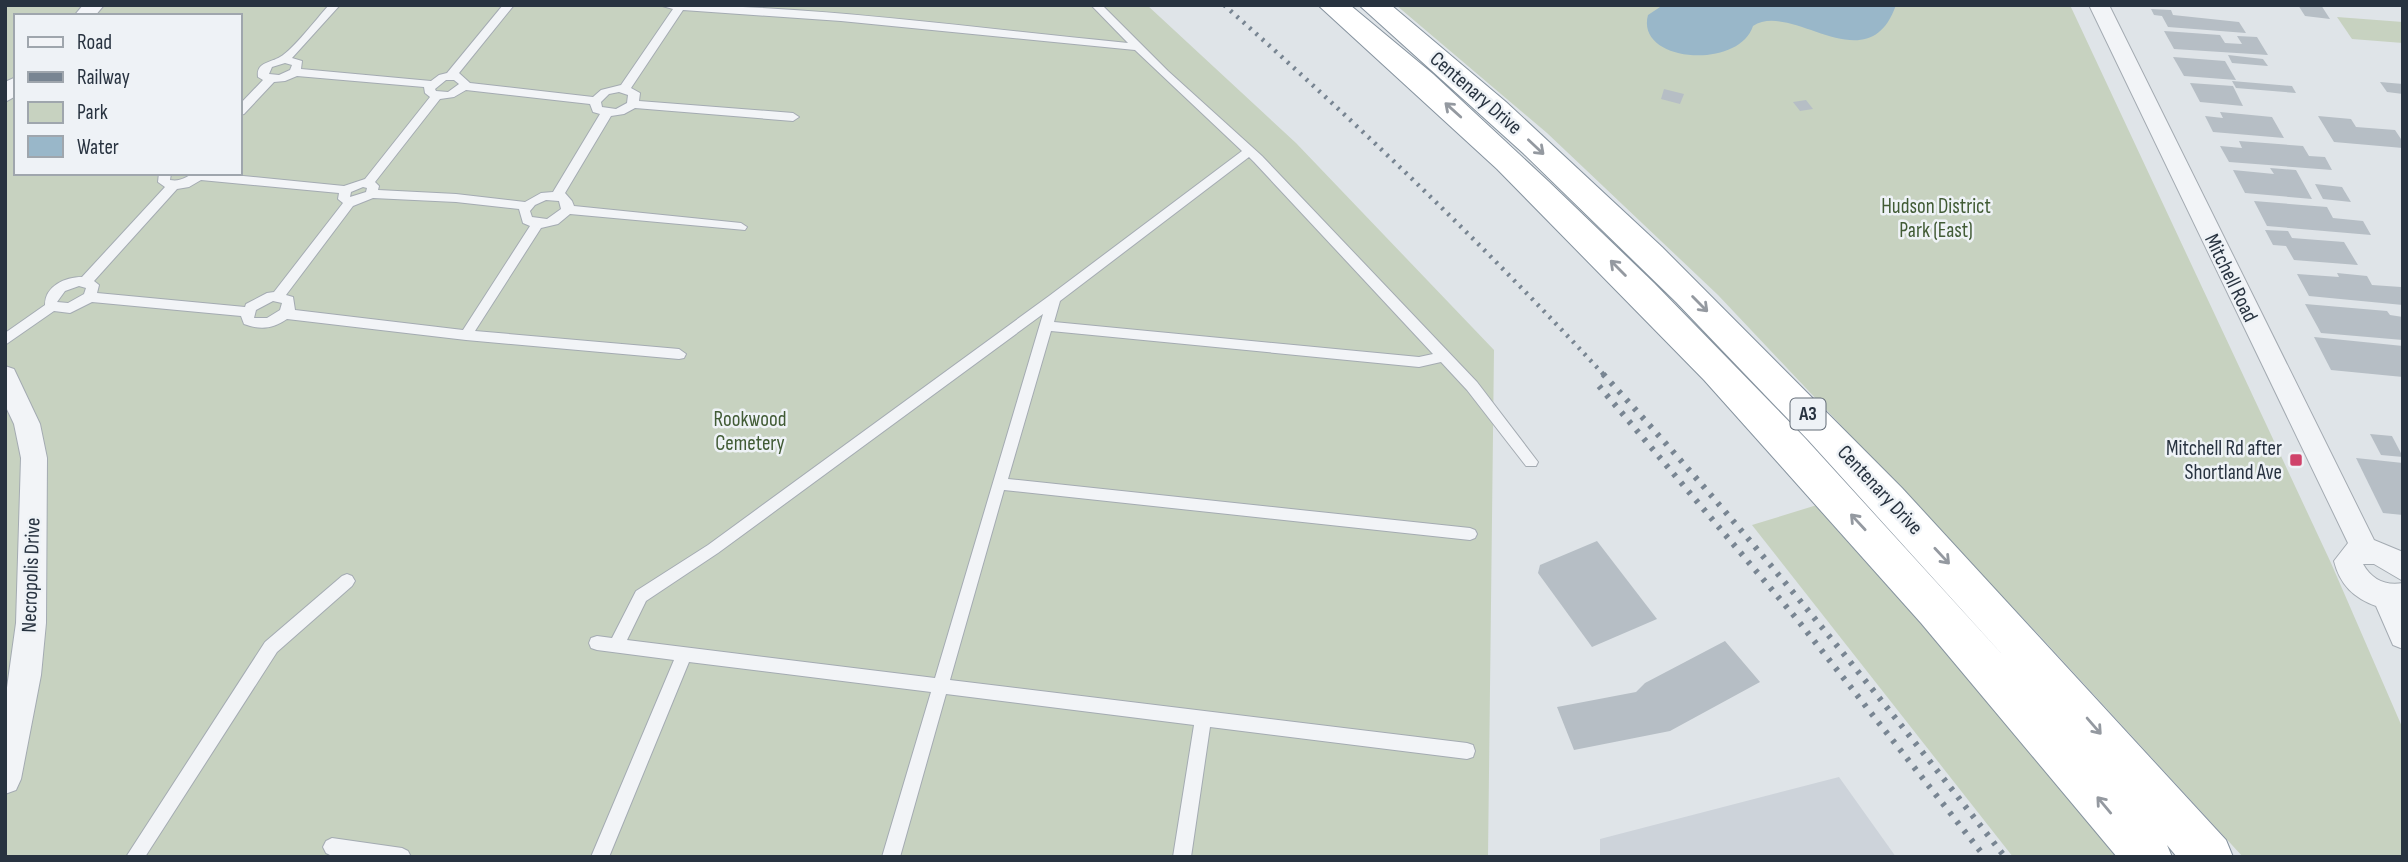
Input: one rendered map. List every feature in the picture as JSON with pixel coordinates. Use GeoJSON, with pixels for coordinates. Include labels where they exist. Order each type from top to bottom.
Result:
{"type":"FeatureCollection","features":[{"type":"Feature","properties":{"kind":"highway","name":"Centenary Drive"},"geometry":{"type":"LineString","coordinates":[[1332,5],[1375,39],[1489,143],[1621,271],[1757,412],[1867,531],[2148,857]]}},
{"type":"Feature","properties":{"kind":"highway","name":"Centenary Drive"},"geometry":{"type":"LineString","coordinates":[[1373,5],[1493,107],[1595,202],[1741,346],[1949,564],[2209,857]]}},
{"type":"Feature","properties":{"kind":"street","name":"Mitchell Road"},"geometry":{"type":"LineString","coordinates":[[2099,5],[2308,439],[2365,550]]}},
{"type":"Feature","properties":{"kind":"street","name":"Necropolis Drive"},"geometry":{"type":"LineString","coordinates":[[5,376],[27,424],[34,470],[28,662],[5,779]]}},
{"type":"Feature","properties":{"kind":"street"},"geometry":{"type":"LineString","coordinates":[[2403,569],[2382,554],[2365,550],[2351,555],[2349,568],[2361,583],[2395,596],[2403,636]]}},
{"type":"Feature","properties":{"kind":"lane"},"geometry":{"type":"LineString","coordinates":[[335,5],[285,59],[264,69],[264,77],[281,79],[295,72],[434,90],[452,95],[464,86],[596,101]]}},
{"type":"Feature","properties":{"kind":"lane"},"geometry":{"type":"LineString","coordinates":[[369,188],[434,90],[451,75],[509,5]]}},
{"type":"Feature","properties":{"kind":"lane"},"geometry":{"type":"LineString","coordinates":[[664,5],[841,18],[1138,47]]}},
{"type":"Feature","properties":{"kind":"lane"},"geometry":{"type":"LineString","coordinates":[[1096,5],[1249,151],[1472,386],[1531,462]]}},
{"type":"Feature","properties":{"kind":"lane"},"geometry":{"type":"LineString","coordinates":[[625,88],[681,6]]}},
{"type":"Feature","properties":{"kind":"lane"},"geometry":{"type":"LineString","coordinates":[[285,59],[298,63],[295,72]]}},
{"type":"Feature","properties":{"kind":"lane"},"geometry":{"type":"LineString","coordinates":[[451,75],[462,77],[464,86]]}},
{"type":"Feature","properties":{"kind":"lane"},"geometry":{"type":"LineString","coordinates":[[242,109],[270,79]]}},
{"type":"Feature","properties":{"kind":"lane"},"geometry":{"type":"LineString","coordinates":[[596,101],[605,92],[625,88],[635,93],[633,104]]}},
{"type":"Feature","properties":{"kind":"lane"},"geometry":{"type":"LineString","coordinates":[[596,101],[597,108],[607,113],[618,112],[633,104],[793,117]]}},
{"type":"Feature","properties":{"kind":"lane"},"geometry":{"type":"LineString","coordinates":[[557,195],[607,113]]}},
{"type":"Feature","properties":{"kind":"lane"},"geometry":{"type":"LineString","coordinates":[[616,645],[641,596],[713,549],[1054,299],[1249,151]]}},
{"type":"Feature","properties":{"kind":"lane"},"geometry":{"type":"LineString","coordinates":[[165,175],[164,182],[173,186]]}},
{"type":"Feature","properties":{"kind":"lane"},"geometry":{"type":"LineString","coordinates":[[52,306],[50,299],[58,289],[72,282],[86,281],[173,186],[190,182],[201,175],[348,196],[369,188],[527,206],[538,199],[557,195],[566,200],[567,210]]}},
{"type":"Feature","properties":{"kind":"lane"},"geometry":{"type":"LineString","coordinates":[[278,296],[348,196]]}},
{"type":"Feature","properties":{"kind":"lane"},"geometry":{"type":"LineString","coordinates":[[527,206],[524,216],[531,223],[537,224],[556,220],[567,210],[741,227]]}},
{"type":"Feature","properties":{"kind":"lane"},"geometry":{"type":"LineString","coordinates":[[466,335],[537,224]]}},
{"type":"Feature","properties":{"kind":"lane"},"geometry":{"type":"LineString","coordinates":[[86,281],[94,288],[90,297]]}},
{"type":"Feature","properties":{"kind":"lane"},"geometry":{"type":"LineString","coordinates":[[278,296],[288,300],[289,304],[284,314],[270,323],[258,324],[249,321],[247,312],[256,302],[278,296]]}},
{"type":"Feature","properties":{"kind":"lane"},"geometry":{"type":"LineString","coordinates":[[5,340],[52,306],[70,308],[90,297],[247,312]]}},
{"type":"Feature","properties":{"kind":"lane"},"geometry":{"type":"LineString","coordinates":[[891,857],[1054,299]]}},
{"type":"Feature","properties":{"kind":"lane"},"geometry":{"type":"LineString","coordinates":[[284,314],[466,335],[679,354]]}},
{"type":"Feature","properties":{"kind":"lane"},"geometry":{"type":"LineString","coordinates":[[1046,326],[1419,362],[1444,356]]}},
{"type":"Feature","properties":{"kind":"lane"},"geometry":{"type":"LineString","coordinates":[[999,484],[1470,534]]}},
{"type":"Feature","properties":{"kind":"lane"},"geometry":{"type":"LineString","coordinates":[[135,857],[271,647],[347,581]]}},
{"type":"Feature","properties":{"kind":"lane"},"geometry":{"type":"LineString","coordinates":[[597,643],[1467,751]]}},
{"type":"Feature","properties":{"kind":"lane"},"geometry":{"type":"LineString","coordinates":[[600,857],[684,655]]}},
{"type":"Feature","properties":{"kind":"lane"},"geometry":{"type":"LineString","coordinates":[[1182,857],[1203,718]]}},
{"type":"Feature","properties":{"kind":"lane"},"geometry":{"type":"LineString","coordinates":[[332,847],[402,857]]}},
{"type":"Feature","properties":{"kind":"shaded area"},"geometry":{"type":"Polygon","coordinates":[[[1839,777],[1896,857],[1600,857],[1600,839],[1839,777]]]}},
{"type":"Feature","properties":{"kind":"green space","name":"Rookwood Cemetery"},"geometry":{"type":"Polygon","coordinates":[[[5,5],[1147,5],[1296,143],[1494,350],[1488,857],[5,857],[5,5]]]}},
{"type":"Feature","properties":{"kind":"green space","name":"Hudson District Park (East)"},"geometry":{"type":"Polygon","coordinates":[[[1396,5],[2070,5],[2331,563],[2403,729],[2403,857],[2243,857],[2039,635],[1718,295],[1547,133],[1396,5]]]}},
{"type":"Feature","properties":{"kind":"green space"},"geometry":{"type":"Polygon","coordinates":[[[2337,17],[2403,22],[2403,43],[2352,39],[2337,17]]]}},
{"type":"Feature","properties":{"kind":"green space"},"geometry":{"type":"Polygon","coordinates":[[[1817,505],[1955,662],[2118,857],[2013,857],[1752,525],[1817,505]]]}},
{"type":"Feature","properties":{"kind":"water"},"geometry":{"type":"Polygon","coordinates":[[[1663,5],[1896,5],[1883,28],[1867,38],[1849,40],[1788,23],[1769,21],[1753,26],[1744,40],[1729,50],[1710,55],[1690,55],[1672,51],[1657,43],[1648,31],[1648,15],[1663,5]]]}},
{"type":"Feature","properties":{"kind":"building"},"geometry":{"type":"Polygon","coordinates":[[[2298,5],[2321,5],[2330,19],[2305,16],[2298,5]]]}},
{"type":"Feature","properties":{"kind":"building"},"geometry":{"type":"Polygon","coordinates":[[[2151,9],[2171,10],[2173,15],[2239,22],[2246,33],[2168,27],[2162,16],[2154,15],[2151,9]]]}},
{"type":"Feature","properties":{"kind":"building"},"geometry":{"type":"Polygon","coordinates":[[[2164,31],[2220,35],[2225,43],[2242,44],[2237,36],[2257,37],[2268,55],[2174,49],[2164,31]]]}},
{"type":"Feature","properties":{"kind":"building"},"geometry":{"type":"Polygon","coordinates":[[[2228,55],[2263,59],[2268,66],[2232,63],[2228,55]]]}},
{"type":"Feature","properties":{"kind":"building"},"geometry":{"type":"Polygon","coordinates":[[[2173,57],[2225,61],[2236,80],[2184,76],[2173,57]]]}},
{"type":"Feature","properties":{"kind":"building"},"geometry":{"type":"Polygon","coordinates":[[[2232,81],[2292,86],[2296,93],[2236,88],[2232,81]]]}},
{"type":"Feature","properties":{"kind":"building"},"geometry":{"type":"Polygon","coordinates":[[[2380,82],[2403,84],[2403,94],[2387,92],[2380,82]]]}},
{"type":"Feature","properties":{"kind":"building"},"geometry":{"type":"Polygon","coordinates":[[[2190,83],[2233,86],[2243,106],[2200,102],[2190,83]]]}},
{"type":"Feature","properties":{"kind":"building"},"geometry":{"type":"Polygon","coordinates":[[[1664,89],[1684,94],[1680,104],[1661,99],[1664,89]]]}},
{"type":"Feature","properties":{"kind":"building"},"geometry":{"type":"Polygon","coordinates":[[[1806,100],[1813,109],[1800,111],[1793,102],[1806,100]]]}},
{"type":"Feature","properties":{"kind":"building"},"geometry":{"type":"Polygon","coordinates":[[[2220,112],[2272,117],[2284,138],[2213,132],[2205,116],[2223,118],[2220,112]]]}},
{"type":"Feature","properties":{"kind":"building"},"geometry":{"type":"Polygon","coordinates":[[[2318,116],[2351,119],[2356,127],[2395,130],[2403,142],[2403,148],[2334,142],[2318,116]]]}},
{"type":"Feature","properties":{"kind":"building"},"geometry":{"type":"Polygon","coordinates":[[[2239,141],[2303,146],[2309,156],[2325,157],[2332,170],[2229,162],[2220,146],[2242,148],[2239,141]]]}},
{"type":"Feature","properties":{"kind":"building"},"geometry":{"type":"Polygon","coordinates":[[[2270,168],[2296,170],[2312,199],[2245,193],[2233,170],[2274,174],[2270,168]]]}},
{"type":"Feature","properties":{"kind":"building"},"geometry":{"type":"Polygon","coordinates":[[[2315,184],[2342,187],[2351,202],[2323,199],[2315,184]]]}},
{"type":"Feature","properties":{"kind":"building"},"geometry":{"type":"Polygon","coordinates":[[[2254,201],[2327,207],[2333,218],[2363,221],[2371,235],[2267,226],[2254,201]]]}},
{"type":"Feature","properties":{"kind":"building"},"geometry":{"type":"Polygon","coordinates":[[[2265,230],[2288,231],[2292,238],[2344,242],[2358,265],[2294,260],[2286,246],[2273,245],[2265,230]]]}},
{"type":"Feature","properties":{"kind":"building"},"geometry":{"type":"Polygon","coordinates":[[[2337,273],[2367,276],[2372,285],[2401,287],[2403,305],[2309,296],[2297,274],[2339,277],[2337,273]]]}},
{"type":"Feature","properties":{"kind":"building"},"geometry":{"type":"Polygon","coordinates":[[[2305,304],[2387,311],[2390,315],[2403,317],[2403,340],[2321,333],[2305,304]]]}},
{"type":"Feature","properties":{"kind":"building"},"geometry":{"type":"Polygon","coordinates":[[[2314,337],[2403,346],[2403,377],[2331,370],[2314,337]]]}},
{"type":"Feature","properties":{"kind":"building"},"geometry":{"type":"Polygon","coordinates":[[[2370,434],[2392,436],[2403,457],[2381,455],[2370,434]]]}},
{"type":"Feature","properties":{"kind":"building"},"geometry":{"type":"Polygon","coordinates":[[[2356,458],[2403,463],[2403,515],[2383,513],[2356,458]]]}},
{"type":"Feature","properties":{"kind":"building"},"geometry":{"type":"Polygon","coordinates":[[[1597,541],[1657,619],[1592,647],[1538,573],[1540,565],[1597,541]]]}},
{"type":"Feature","properties":{"kind":"building"},"geometry":{"type":"Polygon","coordinates":[[[1725,641],[1760,682],[1670,731],[1574,750],[1557,707],[1636,692],[1645,683],[1725,641]]]}},
{"type":"Feature","properties":{"kind":"railway"},"geometry":{"type":"LineString","coordinates":[[1224,5],[1323,94],[1419,186],[1513,279],[1605,376]]}},
{"type":"Feature","properties":{"kind":"railway"},"geometry":{"type":"LineString","coordinates":[[1603,374],[1708,491],[1809,611],[2005,857]]}},
{"type":"Feature","properties":{"kind":"railway"},"geometry":{"type":"LineString","coordinates":[[1599,386],[1796,618],[1985,857]]}},
{"type":"Feature","properties":{"kind":"place","name":"Mitchell Rd after Shortland Ave"},"geometry":{"type":"Point","coordinates":[2296,460]}}]}
